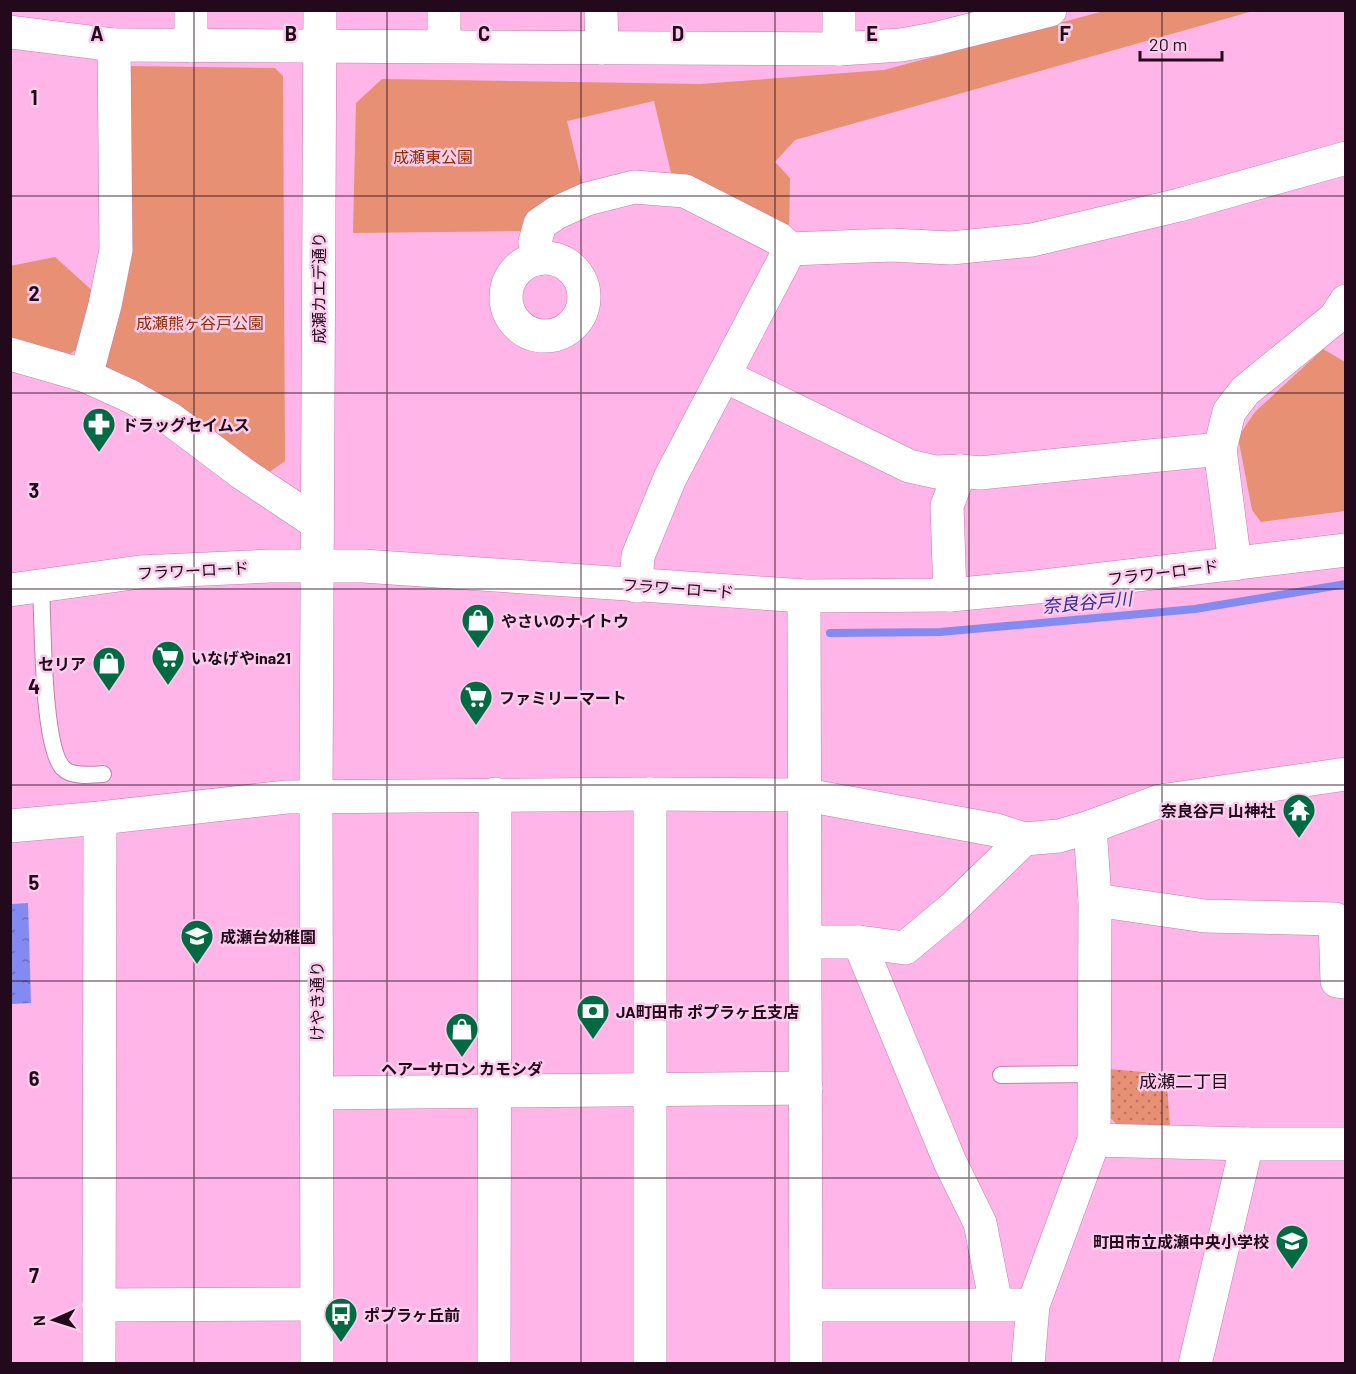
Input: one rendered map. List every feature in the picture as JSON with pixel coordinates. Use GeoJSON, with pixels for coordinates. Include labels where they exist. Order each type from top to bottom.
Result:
{"type":"FeatureCollection","features":[{"type":"Feature","properties":{"kind":"street"},"geometry":{"type":"LineString","coordinates":[[191,10],[191,46]]}},
{"type":"Feature","properties":{"kind":"street","name":"成瀬カエデ通り"},"geometry":{"type":"LineString","coordinates":[[317,566],[320,10]]}},
{"type":"Feature","properties":{"kind":"street"},"geometry":{"type":"LineString","coordinates":[[444,10],[444,46]]}},
{"type":"Feature","properties":{"kind":"street"},"geometry":{"type":"LineString","coordinates":[[601,10],[602,48]]}},
{"type":"Feature","properties":{"kind":"street"},"geometry":{"type":"LineString","coordinates":[[839,10],[839,49]]}},
{"type":"Feature","properties":{"kind":"street"},"geometry":{"type":"LineString","coordinates":[[10,32],[114,45],[839,49],[901,45],[934,39],[1050,10]]}},
{"type":"Feature","properties":{"kind":"street"},"geometry":{"type":"LineString","coordinates":[[87,376],[116,250],[114,45]]}},
{"type":"Feature","properties":{"kind":"street"},"geometry":{"type":"LineString","coordinates":[[538,259],[535,242],[540,224],[556,213],[587,199],[634,187],[685,191],[779,239],[790,249],[890,245],[951,248],[1032,240],[1179,205],[1346,158]]}},
{"type":"Feature","properties":{"kind":"street"},"geometry":{"type":"LineString","coordinates":[[636,586],[638,556],[670,478],[790,249]]}},
{"type":"Feature","properties":{"kind":"street"},"geometry":{"type":"LineString","coordinates":[[1235,564],[1220,449],[1229,412],[1245,391],[1335,318],[1346,301]]}},
{"type":"Feature","properties":{"kind":"street"},"geometry":{"type":"LineString","coordinates":[[10,354],[87,376],[130,396],[169,418],[242,473],[317,523]]}},
{"type":"Feature","properties":{"kind":"street"},"geometry":{"type":"LineString","coordinates":[[725,376],[909,466],[936,472],[980,473],[1220,449]]}},
{"type":"Feature","properties":{"kind":"street"},"geometry":{"type":"LineString","coordinates":[[950,595],[947,506],[960,471]]}},
{"type":"Feature","properties":{"kind":"street","name":"フラワーロード"},"geometry":{"type":"LineString","coordinates":[[26,588],[140,572],[270,566],[363,566],[804,596],[950,595],[1346,550]]}},
{"type":"Feature","properties":{"kind":"street","name":"けやき通り"},"geometry":{"type":"LineString","coordinates":[[316,1364],[317,566]]}},
{"type":"Feature","properties":{"kind":"street"},"geometry":{"type":"LineString","coordinates":[[804,596],[807,1364]]}},
{"type":"Feature","properties":{"kind":"street"},"geometry":{"type":"LineString","coordinates":[[10,826],[287,797],[495,794],[806,795],[996,830],[1024,839],[1059,836],[1160,801],[1346,774]]}},
{"type":"Feature","properties":{"kind":"street"},"geometry":{"type":"LineString","coordinates":[[494,1364],[495,794]]}},
{"type":"Feature","properties":{"kind":"street"},"geometry":{"type":"LineString","coordinates":[[650,794],[650,1364]]}},
{"type":"Feature","properties":{"kind":"street"},"geometry":{"type":"LineString","coordinates":[[99,1364],[100,818]]}},
{"type":"Feature","properties":{"kind":"street"},"geometry":{"type":"LineString","coordinates":[[1028,1364],[1033,1305],[1094,1140],[1095,900],[1090,826]]}},
{"type":"Feature","properties":{"kind":"street"},"geometry":{"type":"LineString","coordinates":[[806,942],[859,942],[905,948],[951,909],[1024,839]]}},
{"type":"Feature","properties":{"kind":"street"},"geometry":{"type":"LineString","coordinates":[[1095,900],[1205,916],[1335,919],[1338,981],[1346,981]]}},
{"type":"Feature","properties":{"kind":"street"},"geometry":{"type":"LineString","coordinates":[[859,942],[950,1162],[980,1222],[996,1305]]}},
{"type":"Feature","properties":{"kind":"street"},"geometry":{"type":"LineString","coordinates":[[316,1093],[806,1088]]}},
{"type":"Feature","properties":{"kind":"street"},"geometry":{"type":"LineString","coordinates":[[1094,1140],[1346,1144]]}},
{"type":"Feature","properties":{"kind":"street"},"geometry":{"type":"LineString","coordinates":[[1195,1364],[1247,1144]]}},
{"type":"Feature","properties":{"kind":"street"},"geometry":{"type":"LineString","coordinates":[[99,1305],[316,1304]]}},
{"type":"Feature","properties":{"kind":"street"},"geometry":{"type":"LineString","coordinates":[[807,1305],[1033,1305]]}},
{"type":"Feature","properties":{"kind":"lane"},"geometry":{"type":"LineString","coordinates":[[26,588],[45,646],[47,710],[56,760],[64,770],[72,773],[103,774]]}},
{"type":"Feature","properties":{"kind":"lane"},"geometry":{"type":"LineString","coordinates":[[1001,1075],[1094,1074]]}},
{"type":"Feature","properties":{"kind":"green space","name":"成瀬東公園"},"geometry":{"type":"Polygon","coordinates":[[[1104,11],[1253,11],[795,140],[775,162],[790,178],[789,238],[672,177],[654,101],[567,121],[585,194],[535,231],[353,233],[356,103],[382,79],[700,84],[884,70],[1104,11]]]}},
{"type":"Feature","properties":{"kind":"green space","name":"成瀬熊ヶ谷戸公園"},"geometry":{"type":"Polygon","coordinates":[[[126,66],[275,68],[283,76],[285,461],[268,473],[105,367],[126,66]]]}},
{"type":"Feature","properties":{"kind":"green space"},"geometry":{"type":"Polygon","coordinates":[[[55,257],[95,293],[83,345],[67,356],[11,341],[10,266],[55,257]]]}},
{"type":"Feature","properties":{"kind":"green space"},"geometry":{"type":"Polygon","coordinates":[[[1323,349],[1345,362],[1345,511],[1261,522],[1252,510],[1238,437],[1255,412],[1323,349]]]}},
{"type":"Feature","properties":{"kind":"green space"},"geometry":{"type":"Polygon","coordinates":[[[1109,1069],[1166,1074],[1170,1125],[1121,1128],[1109,1117],[1109,1069]]]}},
{"type":"Feature","properties":{"kind":"water"},"geometry":{"type":"Polygon","coordinates":[[[28,903],[31,1003],[11,1004],[11,904],[28,903]]]}},
{"type":"Feature","properties":{"kind":"waterway","name":"奈良谷戸川"},"geometry":{"type":"LineString","coordinates":[[830,633],[940,632],[1195,609],[1346,584]]}},
{"type":"Feature","properties":{"kind":"place","name":"ドラッグセイムス"},"geometry":{"type":"Point","coordinates":[99,453]}},
{"type":"Feature","properties":{"kind":"place","name":"やさいのナイトウ"},"geometry":{"type":"Point","coordinates":[478,649]}},
{"type":"Feature","properties":{"kind":"place","name":"いなげやina21"},"geometry":{"type":"Point","coordinates":[168,686]}},
{"type":"Feature","properties":{"kind":"place","name":"セリア"},"geometry":{"type":"Point","coordinates":[109,692]}},
{"type":"Feature","properties":{"kind":"place","name":"ファミリーマート"},"geometry":{"type":"Point","coordinates":[476,726]}},
{"type":"Feature","properties":{"kind":"place","name":"奈良谷戸 山神社"},"geometry":{"type":"Point","coordinates":[1299,839]}},
{"type":"Feature","properties":{"kind":"place","name":"成瀬台幼稚園"},"geometry":{"type":"Point","coordinates":[197,965]}},
{"type":"Feature","properties":{"kind":"place","name":"JA町田市 ポプラヶ丘支店"},"geometry":{"type":"Point","coordinates":[593,1040]}},
{"type":"Feature","properties":{"kind":"place","name":"ヘアーサロン カモシダ"},"geometry":{"type":"Point","coordinates":[462,1058]}},
{"type":"Feature","properties":{"kind":"place","name":"町田市立成瀬中央小学校"},"geometry":{"type":"Point","coordinates":[1292,1270]}},
{"type":"Feature","properties":{"kind":"place","name":"ポプラヶ丘前"},"geometry":{"type":"Point","coordinates":[341,1343]}},
{"type":"Feature","properties":{"kind":"district","name":"成瀬二丁目"},"geometry":{"type":"Point","coordinates":[1184,1081]}}]}
